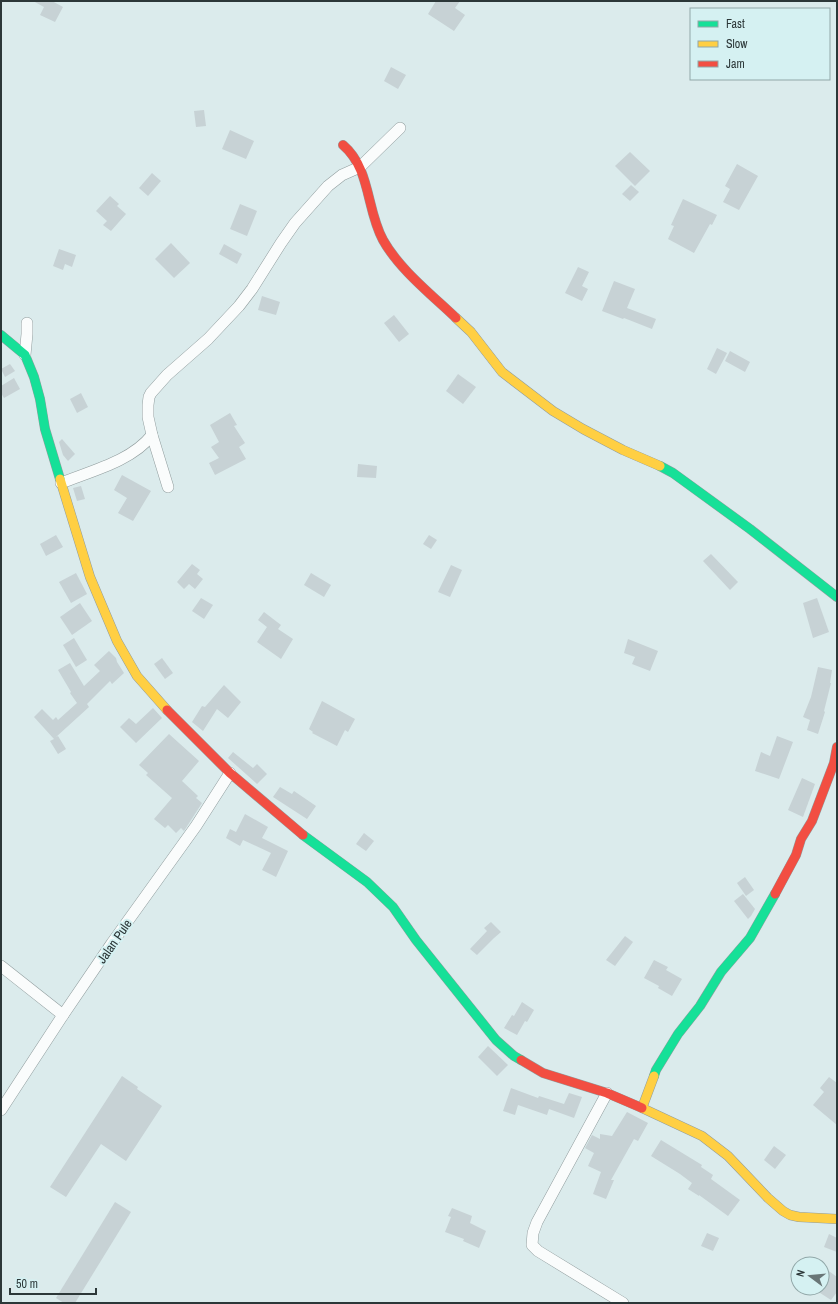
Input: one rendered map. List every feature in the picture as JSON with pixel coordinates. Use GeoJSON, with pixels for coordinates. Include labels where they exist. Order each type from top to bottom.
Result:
{"type":"FeatureCollection","features":[{"type":"Feature","properties":{"kind":"street"},"geometry":{"type":"LineString","coordinates":[[168,487],[152,435],[148,411],[149,397],[151,393],[167,375],[208,339],[240,306],[295,223],[328,186],[342,175],[360,168],[400,128]]}},
{"type":"Feature","properties":{"kind":"street"},"geometry":{"type":"LineString","coordinates":[[343,144],[350,151],[360,168],[367,188],[373,217],[383,240],[392,254],[403,267],[471,332],[502,372],[553,411],[583,429],[623,450],[673,473],[743,524],[837,597]]}},
{"type":"Feature","properties":{"kind":"street"},"geometry":{"type":"LineString","coordinates":[[27,323],[25,355],[36,384],[45,430],[90,577],[117,641],[134,670],[176,720],[230,773],[302,834],[367,882],[393,908],[416,940],[496,1040],[514,1056],[543,1072],[607,1093],[702,1136],[728,1156],[768,1198],[790,1215],[799,1217],[837,1219]]}},
{"type":"Feature","properties":{"kind":"street"},"geometry":{"type":"LineString","coordinates":[[1,335],[25,355]]}},
{"type":"Feature","properties":{"kind":"street"},"geometry":{"type":"LineString","coordinates":[[61,483],[124,458],[148,441],[152,435]]}},
{"type":"Feature","properties":{"kind":"street"},"geometry":{"type":"LineString","coordinates":[[642,1108],[656,1070],[678,1034],[700,1006],[721,972],[750,938],[796,855],[802,839],[812,821],[834,763],[837,747]]}},
{"type":"Feature","properties":{"kind":"street","name":"Jalan Pule"},"geometry":{"type":"LineString","coordinates":[[1,1110],[63,1015],[112,943],[196,826],[230,773]]}},
{"type":"Feature","properties":{"kind":"street"},"geometry":{"type":"LineString","coordinates":[[1,966],[63,1015]]}},
{"type":"Feature","properties":{"kind":"street"},"geometry":{"type":"LineString","coordinates":[[607,1093],[537,1222],[533,1233],[532,1245],[538,1251],[623,1303]]}},
{"type":"Feature","properties":{"kind":"building"},"geometry":{"type":"Polygon","coordinates":[[[33,1],[52,1],[63,7],[55,22],[40,15],[44,7],[33,1]]]}},
{"type":"Feature","properties":{"kind":"building"},"geometry":{"type":"Polygon","coordinates":[[[436,1],[460,1],[455,8],[465,15],[454,31],[428,14],[436,1]]]}},
{"type":"Feature","properties":{"kind":"building"},"geometry":{"type":"Polygon","coordinates":[[[391,67],[406,75],[398,89],[384,81],[391,67]]]}},
{"type":"Feature","properties":{"kind":"building"},"geometry":{"type":"Polygon","coordinates":[[[204,110],[206,126],[196,127],[194,111],[204,110]]]}},
{"type":"Feature","properties":{"kind":"building"},"geometry":{"type":"Polygon","coordinates":[[[230,130],[254,141],[246,159],[222,149],[230,130]]]}},
{"type":"Feature","properties":{"kind":"building"},"geometry":{"type":"Polygon","coordinates":[[[630,152],[650,171],[635,186],[615,166],[630,152]]]}},
{"type":"Feature","properties":{"kind":"building"},"geometry":{"type":"Polygon","coordinates":[[[737,164],[758,176],[739,210],[723,202],[730,189],[725,186],[737,164]]]}},
{"type":"Feature","properties":{"kind":"building"},"geometry":{"type":"Polygon","coordinates":[[[152,173],[161,181],[148,196],[139,188],[152,173]]]}},
{"type":"Feature","properties":{"kind":"building"},"geometry":{"type":"Polygon","coordinates":[[[631,185],[639,192],[630,201],[622,194],[631,185]]]}},
{"type":"Feature","properties":{"kind":"building"},"geometry":{"type":"Polygon","coordinates":[[[110,196],[119,204],[117,206],[126,214],[111,231],[103,225],[107,221],[96,211],[110,196]]]}},
{"type":"Feature","properties":{"kind":"building"},"geometry":{"type":"Polygon","coordinates":[[[683,199],[717,215],[712,225],[710,224],[694,253],[668,239],[674,226],[671,225],[683,199]]]}},
{"type":"Feature","properties":{"kind":"building"},"geometry":{"type":"Polygon","coordinates":[[[240,204],[257,211],[247,236],[230,229],[240,204]]]}},
{"type":"Feature","properties":{"kind":"building"},"geometry":{"type":"Polygon","coordinates":[[[171,243],[190,263],[174,278],[155,259],[171,243]]]}},
{"type":"Feature","properties":{"kind":"building"},"geometry":{"type":"Polygon","coordinates":[[[224,244],[242,254],[237,264],[219,254],[224,244]]]}},
{"type":"Feature","properties":{"kind":"building"},"geometry":{"type":"Polygon","coordinates":[[[59,249],[76,255],[72,267],[65,264],[63,270],[53,266],[59,249]]]}},
{"type":"Feature","properties":{"kind":"building"},"geometry":{"type":"Polygon","coordinates":[[[578,267],[589,272],[582,286],[588,289],[582,301],[565,293],[578,267]]]}},
{"type":"Feature","properties":{"kind":"building"},"geometry":{"type":"Polygon","coordinates":[[[614,281],[635,289],[627,308],[656,319],[652,329],[602,311],[614,281]]]}},
{"type":"Feature","properties":{"kind":"building"},"geometry":{"type":"Polygon","coordinates":[[[262,296],[280,302],[276,315],[258,310],[262,296]]]}},
{"type":"Feature","properties":{"kind":"building"},"geometry":{"type":"Polygon","coordinates":[[[394,315],[409,334],[399,342],[384,323],[394,315]]]}},
{"type":"Feature","properties":{"kind":"building"},"geometry":{"type":"Polygon","coordinates":[[[717,348],[727,353],[716,374],[707,369],[717,348]]]}},
{"type":"Feature","properties":{"kind":"building"},"geometry":{"type":"Polygon","coordinates":[[[730,351],[750,362],[745,372],[725,361],[730,351]]]}},
{"type":"Feature","properties":{"kind":"building"},"geometry":{"type":"Polygon","coordinates":[[[10,364],[15,371],[5,377],[1,369],[10,364]]]}},
{"type":"Feature","properties":{"kind":"building"},"geometry":{"type":"Polygon","coordinates":[[[458,374],[476,387],[463,404],[446,391],[458,374]]]}},
{"type":"Feature","properties":{"kind":"building"},"geometry":{"type":"Polygon","coordinates":[[[14,378],[20,389],[4,398],[1,393],[1,386],[14,378]]]}},
{"type":"Feature","properties":{"kind":"building"},"geometry":{"type":"Polygon","coordinates":[[[81,393],[88,407],[77,413],[70,399],[81,393]]]}},
{"type":"Feature","properties":{"kind":"building"},"geometry":{"type":"Polygon","coordinates":[[[230,413],[237,425],[234,426],[245,443],[239,447],[246,459],[215,475],[209,463],[219,458],[211,447],[219,442],[210,425],[230,413]]]}},
{"type":"Feature","properties":{"kind":"building"},"geometry":{"type":"Polygon","coordinates":[[[62,439],[75,454],[68,461],[63,455],[59,442],[62,439]]]}},
{"type":"Feature","properties":{"kind":"building"},"geometry":{"type":"Polygon","coordinates":[[[358,464],[377,466],[376,478],[357,477],[358,464]]]}},
{"type":"Feature","properties":{"kind":"building"},"geometry":{"type":"Polygon","coordinates":[[[122,475],[151,491],[133,521],[118,513],[127,498],[114,490],[122,475]]]}},
{"type":"Feature","properties":{"kind":"building"},"geometry":{"type":"Polygon","coordinates":[[[81,486],[85,499],[77,501],[73,488],[81,486]]]}},
{"type":"Feature","properties":{"kind":"building"},"geometry":{"type":"Polygon","coordinates":[[[56,535],[63,547],[46,556],[40,544],[56,535]]]}},
{"type":"Feature","properties":{"kind":"building"},"geometry":{"type":"Polygon","coordinates":[[[429,535],[437,540],[431,549],[423,544],[429,535]]]}},
{"type":"Feature","properties":{"kind":"building"},"geometry":{"type":"Polygon","coordinates":[[[711,554],[738,582],[730,590],[703,561],[711,554]]]}},
{"type":"Feature","properties":{"kind":"building"},"geometry":{"type":"Polygon","coordinates":[[[192,564],[200,570],[197,574],[203,579],[195,589],[189,584],[184,589],[177,582],[192,564]]]}},
{"type":"Feature","properties":{"kind":"building"},"geometry":{"type":"Polygon","coordinates":[[[451,565],[462,570],[450,597],[438,592],[451,565]]]}},
{"type":"Feature","properties":{"kind":"building"},"geometry":{"type":"Polygon","coordinates":[[[76,573],[87,594],[71,603],[59,582],[76,573]]]}},
{"type":"Feature","properties":{"kind":"building"},"geometry":{"type":"Polygon","coordinates":[[[311,573],[331,585],[324,597],[304,585],[311,573]]]}},
{"type":"Feature","properties":{"kind":"building"},"geometry":{"type":"Polygon","coordinates":[[[201,598],[213,605],[204,619],[192,611],[201,598]]]}},
{"type":"Feature","properties":{"kind":"building"},"geometry":{"type":"Polygon","coordinates":[[[817,598],[829,632],[813,638],[803,603],[817,598]]]}},
{"type":"Feature","properties":{"kind":"building"},"geometry":{"type":"Polygon","coordinates":[[[80,603],[92,621],[72,635],[60,617],[80,603]]]}},
{"type":"Feature","properties":{"kind":"building"},"geometry":{"type":"Polygon","coordinates":[[[264,612],[281,625],[278,629],[293,639],[281,659],[257,642],[267,627],[258,620],[264,612]]]}},
{"type":"Feature","properties":{"kind":"building"},"geometry":{"type":"Polygon","coordinates":[[[74,638],[87,660],[76,667],[63,645],[74,638]]]}},
{"type":"Feature","properties":{"kind":"building"},"geometry":{"type":"Polygon","coordinates":[[[628,639],[658,651],[650,671],[632,664],[635,657],[624,653],[628,639]]]}},
{"type":"Feature","properties":{"kind":"building"},"geometry":{"type":"Polygon","coordinates":[[[109,651],[116,658],[124,673],[112,684],[110,681],[87,704],[89,707],[56,737],[58,736],[66,749],[58,754],[50,741],[54,739],[34,717],[42,709],[53,720],[56,717],[58,720],[77,703],[58,670],[70,663],[84,686],[100,671],[94,665],[109,651]]]}},
{"type":"Feature","properties":{"kind":"building"},"geometry":{"type":"Polygon","coordinates":[[[162,658],[173,673],[165,679],[154,664],[162,658]]]}},
{"type":"Feature","properties":{"kind":"building"},"geometry":{"type":"Polygon","coordinates":[[[818,667],[832,670],[825,712],[818,734],[807,730],[810,720],[803,717],[811,697],[818,667]]]}},
{"type":"Feature","properties":{"kind":"building"},"geometry":{"type":"Polygon","coordinates":[[[224,685],[241,702],[228,718],[217,709],[203,731],[192,722],[202,706],[205,707],[224,685]]]}},
{"type":"Feature","properties":{"kind":"building"},"geometry":{"type":"Polygon","coordinates":[[[322,701],[355,719],[348,732],[345,730],[337,746],[312,733],[313,732],[309,729],[322,701]]]}},
{"type":"Feature","properties":{"kind":"building"},"geometry":{"type":"Polygon","coordinates":[[[153,708],[162,718],[136,743],[120,727],[129,718],[136,724],[153,708]]]}},
{"type":"Feature","properties":{"kind":"building"},"geometry":{"type":"Polygon","coordinates":[[[169,734],[199,761],[182,781],[198,796],[196,798],[202,803],[184,831],[181,828],[176,833],[168,825],[165,828],[154,819],[172,798],[146,775],[148,773],[139,765],[169,734]]]}},
{"type":"Feature","properties":{"kind":"building"},"geometry":{"type":"Polygon","coordinates":[[[777,736],[793,742],[779,779],[755,771],[761,752],[770,756],[777,736]]]}},
{"type":"Feature","properties":{"kind":"building"},"geometry":{"type":"Polygon","coordinates":[[[233,752],[253,768],[257,764],[267,774],[257,784],[228,758],[233,752]]]}},
{"type":"Feature","properties":{"kind":"building"},"geometry":{"type":"Polygon","coordinates":[[[802,778],[815,784],[803,817],[788,810],[802,778]]]}},
{"type":"Feature","properties":{"kind":"building"},"geometry":{"type":"Polygon","coordinates":[[[280,787],[292,794],[294,791],[316,806],[307,819],[273,797],[280,787]]]}},
{"type":"Feature","properties":{"kind":"building"},"geometry":{"type":"Polygon","coordinates":[[[245,814],[268,827],[262,838],[288,851],[276,877],[262,870],[271,853],[243,840],[240,846],[226,838],[230,829],[236,832],[245,814]]]}},
{"type":"Feature","properties":{"kind":"building"},"geometry":{"type":"Polygon","coordinates":[[[364,833],[374,841],[366,851],[356,844],[364,833]]]}},
{"type":"Feature","properties":{"kind":"building"},"geometry":{"type":"Polygon","coordinates":[[[745,877],[754,890],[746,896],[737,883],[745,877]]]}},
{"type":"Feature","properties":{"kind":"building"},"geometry":{"type":"Polygon","coordinates":[[[743,894],[755,909],[748,919],[734,901],[743,894]]]}},
{"type":"Feature","properties":{"kind":"building"},"geometry":{"type":"Polygon","coordinates":[[[491,922],[501,932],[477,955],[470,949],[487,931],[484,928],[491,922]]]}},
{"type":"Feature","properties":{"kind":"building"},"geometry":{"type":"Polygon","coordinates":[[[625,936],[633,942],[615,966],[606,960],[625,936]]]}},
{"type":"Feature","properties":{"kind":"building"},"geometry":{"type":"Polygon","coordinates":[[[654,960],[668,967],[666,970],[682,979],[672,996],[658,988],[659,986],[644,978],[654,960]]]}},
{"type":"Feature","properties":{"kind":"building"},"geometry":{"type":"Polygon","coordinates":[[[522,1002],[534,1010],[527,1022],[525,1021],[517,1035],[504,1028],[512,1015],[514,1016],[522,1002]]]}},
{"type":"Feature","properties":{"kind":"building"},"geometry":{"type":"Polygon","coordinates":[[[488,1046],[508,1065],[497,1076],[478,1057],[488,1046]]]}},
{"type":"Feature","properties":{"kind":"building"},"geometry":{"type":"Polygon","coordinates":[[[122,1076],[138,1087],[137,1089],[162,1106],[126,1161],[101,1144],[66,1197],[50,1187],[122,1076]]]}},
{"type":"Feature","properties":{"kind":"building"},"geometry":{"type":"Polygon","coordinates":[[[829,1077],[837,1083],[837,1125],[813,1105],[824,1092],[820,1088],[829,1077]]]}},
{"type":"Feature","properties":{"kind":"building"},"geometry":{"type":"Polygon","coordinates":[[[511,1088],[538,1098],[539,1096],[564,1104],[569,1093],[582,1097],[574,1118],[549,1109],[547,1115],[518,1105],[515,1115],[503,1111],[511,1088]]]}},
{"type":"Feature","properties":{"kind":"building"},"geometry":{"type":"Polygon","coordinates":[[[627,1112],[648,1123],[638,1141],[634,1139],[611,1180],[614,1180],[606,1199],[593,1194],[601,1172],[588,1166],[594,1153],[585,1148],[592,1135],[600,1139],[600,1134],[612,1136],[627,1112]]]}},
{"type":"Feature","properties":{"kind":"building"},"geometry":{"type":"Polygon","coordinates":[[[661,1140],[702,1165],[701,1167],[713,1175],[711,1179],[740,1200],[728,1216],[688,1189],[692,1183],[651,1156],[661,1140]]]}},
{"type":"Feature","properties":{"kind":"building"},"geometry":{"type":"Polygon","coordinates":[[[774,1146],[786,1155],[775,1169],[764,1160],[774,1146]]]}},
{"type":"Feature","properties":{"kind":"building"},"geometry":{"type":"Polygon","coordinates":[[[115,1202],[131,1212],[75,1303],[64,1303],[56,1298],[115,1202]]]}},
{"type":"Feature","properties":{"kind":"building"},"geometry":{"type":"Polygon","coordinates":[[[452,1208],[472,1216],[470,1223],[486,1231],[479,1248],[463,1241],[464,1239],[445,1232],[451,1217],[448,1216],[452,1208]]]}},
{"type":"Feature","properties":{"kind":"building"},"geometry":{"type":"Polygon","coordinates":[[[707,1233],[719,1238],[713,1251],[701,1246],[707,1233]]]}},
{"type":"Feature","properties":{"kind":"building"},"geometry":{"type":"Polygon","coordinates":[[[829,1234],[837,1238],[837,1252],[824,1247],[829,1234]]]}},
{"type":"Feature","properties":{"kind":"building"},"geometry":{"type":"Polygon","coordinates":[[[830,1272],[837,1277],[837,1292],[831,1300],[825,1296],[830,1296],[830,1272]]]}},
{"type":"Feature","properties":{"kind":"traffic: fast"},"geometry":{"type":"LineString","coordinates":[[1,335],[25,355],[34,377],[40,399],[45,429],[60,479]]}},
{"type":"Feature","properties":{"kind":"traffic: fast"},"geometry":{"type":"LineString","coordinates":[[660,466],[673,473],[750,529],[837,597]]}},
{"type":"Feature","properties":{"kind":"traffic: fast"},"geometry":{"type":"LineString","coordinates":[[303,835],[367,882],[393,907],[416,940],[496,1040],[514,1056],[521,1060]]}},
{"type":"Feature","properties":{"kind":"traffic: fast"},"geometry":{"type":"LineString","coordinates":[[654,1076],[656,1070],[678,1034],[700,1006],[721,972],[750,938],[775,894]]}},
{"type":"Feature","properties":{"kind":"traffic: slow"},"geometry":{"type":"LineString","coordinates":[[456,318],[471,332],[502,372],[553,411],[623,450],[660,466]]}},
{"type":"Feature","properties":{"kind":"traffic: slow"},"geometry":{"type":"LineString","coordinates":[[60,479],[90,577],[117,641],[137,676],[167,710]]}},
{"type":"Feature","properties":{"kind":"traffic: slow"},"geometry":{"type":"LineString","coordinates":[[654,1076],[642,1108],[702,1136],[728,1156],[768,1198],[790,1215],[799,1217],[837,1219]]}},
{"type":"Feature","properties":{"kind":"traffic: jam"},"geometry":{"type":"LineString","coordinates":[[343,145],[359,166],[378,228],[390,251],[416,281],[456,318]]}},
{"type":"Feature","properties":{"kind":"traffic: jam"},"geometry":{"type":"LineString","coordinates":[[167,710],[230,773],[303,835]]}},
{"type":"Feature","properties":{"kind":"traffic: jam"},"geometry":{"type":"LineString","coordinates":[[775,894],[796,855],[801,839],[812,821],[834,763],[837,747]]}},
{"type":"Feature","properties":{"kind":"traffic: jam"},"geometry":{"type":"LineString","coordinates":[[521,1060],[543,1073],[607,1093],[642,1108]]}}]}
